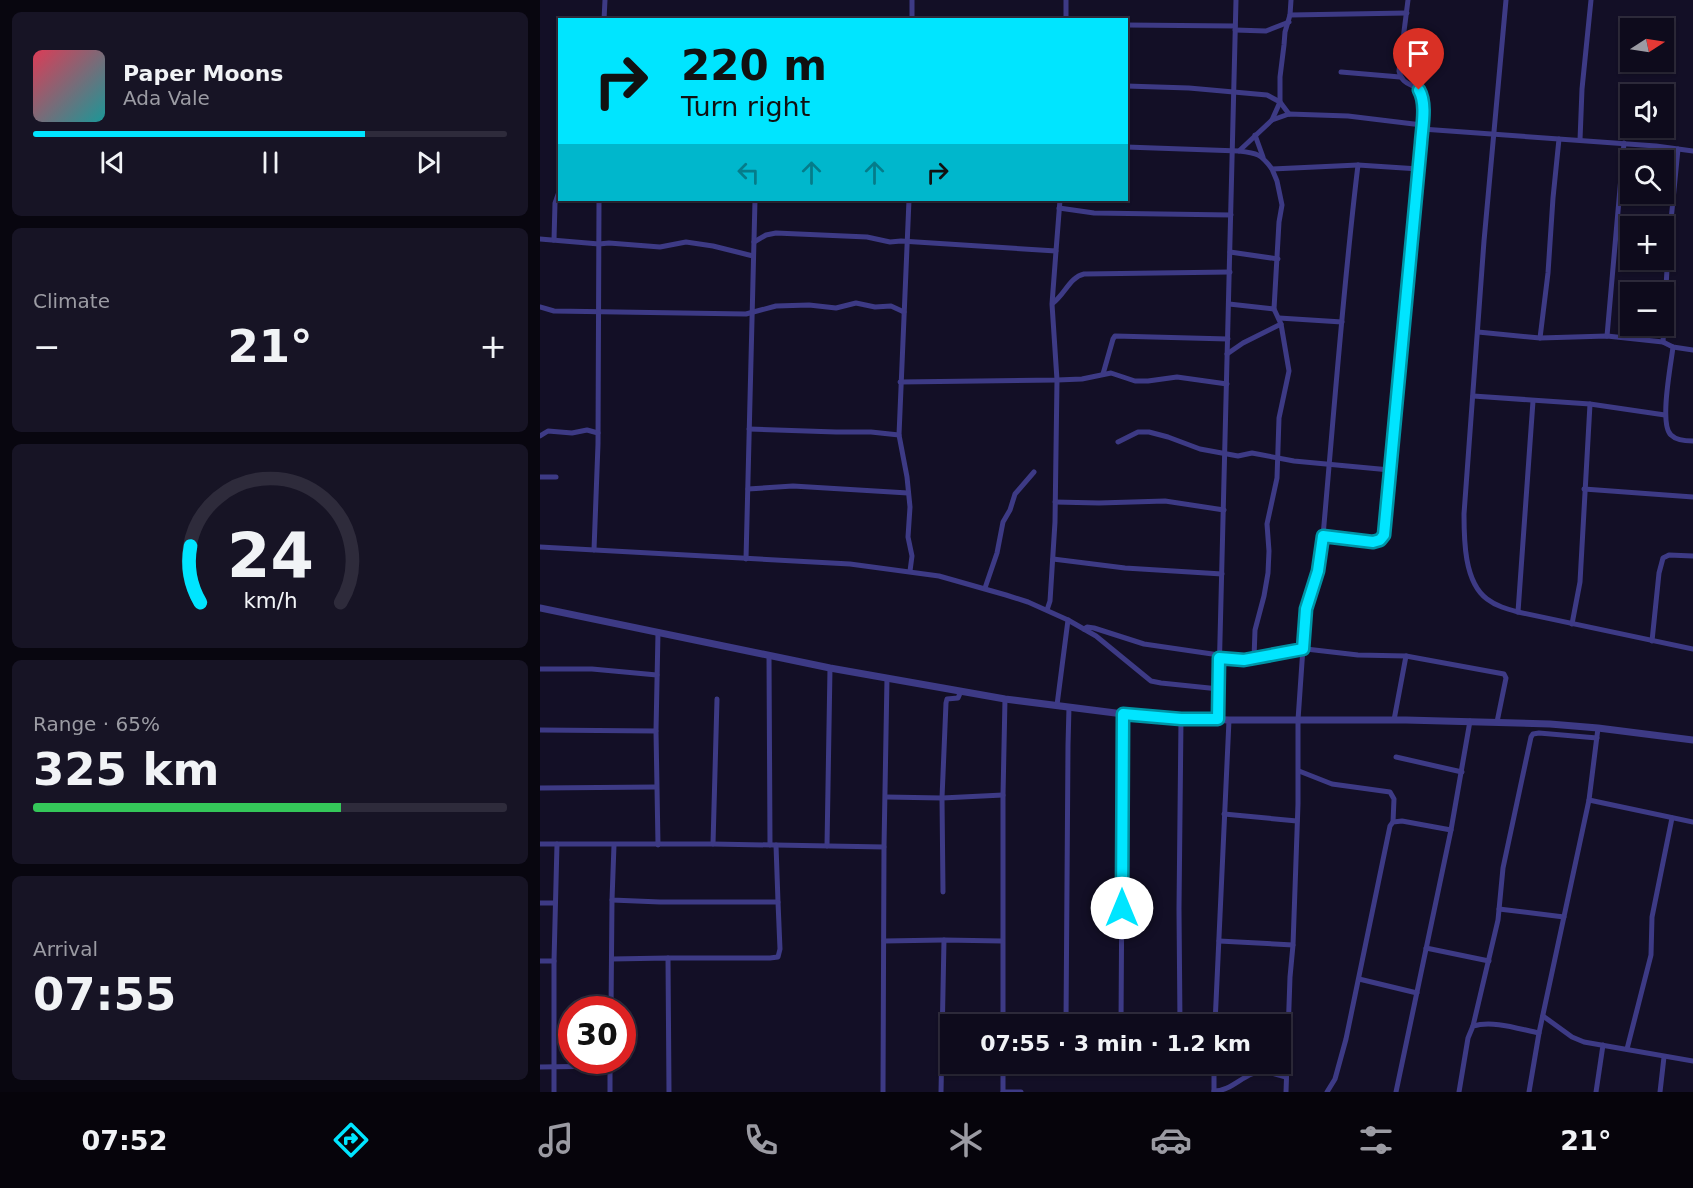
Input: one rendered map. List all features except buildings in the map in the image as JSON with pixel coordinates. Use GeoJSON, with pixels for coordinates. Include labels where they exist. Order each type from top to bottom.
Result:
{"type":"FeatureCollection","features":[{"type":"Feature","properties":{"kind":"street"},"geometry":{"type":"LineString","coordinates":[[604,18],[605,0]]}},
{"type":"Feature","properties":{"kind":"street"},"geometry":{"type":"LineString","coordinates":[[912,0],[912,18]]}},
{"type":"Feature","properties":{"kind":"street"},"geometry":{"type":"LineString","coordinates":[[1066,0],[1066,18]]}},
{"type":"Feature","properties":{"kind":"street"},"geometry":{"type":"LineString","coordinates":[[1218,719],[1230,252],[1235,151],[1236,0]]}},
{"type":"Feature","properties":{"kind":"street"},"geometry":{"type":"LineString","coordinates":[[1272,120],[1280,102],[1280,77],[1291,0]]}},
{"type":"Feature","properties":{"kind":"street"},"geometry":{"type":"LineString","coordinates":[[1323,536],[1373,542],[1382,538],[1386,523],[1422,127],[1422,95],[1415,86],[1405,83],[1400,77],[1399,66],[1408,0]]}},
{"type":"Feature","properties":{"kind":"street"},"geometry":{"type":"LineString","coordinates":[[1506,0],[1484,241],[1464,514],[1465,542],[1472,577],[1480,593],[1498,606],[1693,649]]}},
{"type":"Feature","properties":{"kind":"street"},"geometry":{"type":"LineString","coordinates":[[1580,140],[1582,89],[1591,0]]}},
{"type":"Feature","properties":{"kind":"street"},"geometry":{"type":"LineString","coordinates":[[1290,15],[1407,13]]}},
{"type":"Feature","properties":{"kind":"street"},"geometry":{"type":"LineString","coordinates":[[1128,25],[1266,31],[1289,22]]}},
{"type":"Feature","properties":{"kind":"street"},"geometry":{"type":"LineString","coordinates":[[1341,72],[1400,77]]}},
{"type":"Feature","properties":{"kind":"street"},"geometry":{"type":"LineString","coordinates":[[1128,86],[1268,94],[1280,102],[1289,114]]}},
{"type":"Feature","properties":{"kind":"street"},"geometry":{"type":"LineString","coordinates":[[1235,151],[1272,120],[1289,114],[1358,116],[1422,127],[1624,143],[1693,151]]}},
{"type":"Feature","properties":{"kind":"street"},"geometry":{"type":"LineString","coordinates":[[1254,658],[1255,630],[1268,573],[1267,524],[1277,478],[1279,418],[1289,371],[1280,321],[1274,309],[1282,205],[1277,181],[1263,157],[1255,135]]}},
{"type":"Feature","properties":{"kind":"street"},"geometry":{"type":"LineString","coordinates":[[1540,338],[1559,139]]}},
{"type":"Feature","properties":{"kind":"street"},"geometry":{"type":"LineString","coordinates":[[1607,336],[1624,143]]}},
{"type":"Feature","properties":{"kind":"street"},"geometry":{"type":"LineString","coordinates":[[1128,147],[1235,151],[1263,157]]}},
{"type":"Feature","properties":{"kind":"street"},"geometry":{"type":"LineString","coordinates":[[1663,342],[1668,251],[1678,149]]}},
{"type":"Feature","properties":{"kind":"street"},"geometry":{"type":"LineString","coordinates":[[1272,169],[1358,165],[1419,169]]}},
{"type":"Feature","properties":{"kind":"street"},"geometry":{"type":"LineString","coordinates":[[1286,1092],[1299,771],[1298,720],[1306,609],[1318,571],[1323,536],[1347,255],[1358,165]]}},
{"type":"Feature","properties":{"kind":"street"},"geometry":{"type":"LineString","coordinates":[[554,240],[555,203],[558,195]]}},
{"type":"Feature","properties":{"kind":"street"},"geometry":{"type":"LineString","coordinates":[[594,550],[600,311],[599,201]]}},
{"type":"Feature","properties":{"kind":"street"},"geometry":{"type":"LineString","coordinates":[[746,559],[755,201]]}},
{"type":"Feature","properties":{"kind":"street"},"geometry":{"type":"LineString","coordinates":[[909,201],[898,435],[910,507],[908,537],[912,556],[910,571]]}},
{"type":"Feature","properties":{"kind":"street"},"geometry":{"type":"LineString","coordinates":[[909,208],[914,201]]}},
{"type":"Feature","properties":{"kind":"street"},"geometry":{"type":"LineString","coordinates":[[1047,610],[1050,602],[1053,559],[1057,380],[1052,304],[1060,201]]}},
{"type":"Feature","properties":{"kind":"street"},"geometry":{"type":"LineString","coordinates":[[1059,208],[1105,213],[1232,215]]}},
{"type":"Feature","properties":{"kind":"street"},"geometry":{"type":"LineString","coordinates":[[754,242],[766,235],[776,233],[867,237],[885,242],[1056,251]]}},
{"type":"Feature","properties":{"kind":"street"},"geometry":{"type":"LineString","coordinates":[[540,239],[660,247],[686,242],[753,256]]}},
{"type":"Feature","properties":{"kind":"street"},"geometry":{"type":"LineString","coordinates":[[1230,252],[1278,259]]}},
{"type":"Feature","properties":{"kind":"street"},"geometry":{"type":"LineString","coordinates":[[1052,304],[1077,276],[1084,274],[1230,272]]}},
{"type":"Feature","properties":{"kind":"street"},"geometry":{"type":"LineString","coordinates":[[540,307],[554,311],[664,312],[703,315],[752,313],[776,306],[809,305],[836,308],[856,303],[875,307],[891,306],[904,312]]}},
{"type":"Feature","properties":{"kind":"street"},"geometry":{"type":"LineString","coordinates":[[1229,304],[1274,309]]}},
{"type":"Feature","properties":{"kind":"street"},"geometry":{"type":"LineString","coordinates":[[1227,354],[1280,321],[1342,322]]}},
{"type":"Feature","properties":{"kind":"street"},"geometry":{"type":"LineString","coordinates":[[1478,332],[1540,338],[1607,336],[1663,342],[1673,347],[1693,350]]}},
{"type":"Feature","properties":{"kind":"street"},"geometry":{"type":"LineString","coordinates":[[1103,374],[1115,336],[1228,339]]}},
{"type":"Feature","properties":{"kind":"street"},"geometry":{"type":"LineString","coordinates":[[1673,347],[1665,415],[1666,429],[1669,434],[1680,439],[1693,441]]}},
{"type":"Feature","properties":{"kind":"street"},"geometry":{"type":"LineString","coordinates":[[900,382],[1057,380],[1114,374],[1141,382],[1177,377],[1227,384]]}},
{"type":"Feature","properties":{"kind":"street"},"geometry":{"type":"LineString","coordinates":[[1473,396],[1590,404],[1665,415]]}},
{"type":"Feature","properties":{"kind":"street"},"geometry":{"type":"LineString","coordinates":[[1518,612],[1533,400]]}},
{"type":"Feature","properties":{"kind":"street"},"geometry":{"type":"LineString","coordinates":[[1572,624],[1579,593],[1590,404]]}},
{"type":"Feature","properties":{"kind":"street"},"geometry":{"type":"LineString","coordinates":[[749,429],[871,432],[898,435]]}},
{"type":"Feature","properties":{"kind":"street"},"geometry":{"type":"LineString","coordinates":[[540,436],[548,431],[598,432]]}},
{"type":"Feature","properties":{"kind":"street"},"geometry":{"type":"LineString","coordinates":[[1118,442],[1138,432],[1149,432],[1168,436],[1200,449],[1238,456],[1252,453],[1278,459],[1390,470]]}},
{"type":"Feature","properties":{"kind":"street"},"geometry":{"type":"LineString","coordinates":[[985,588],[997,553],[1003,522],[1015,494],[1034,472]]}},
{"type":"Feature","properties":{"kind":"street"},"geometry":{"type":"LineString","coordinates":[[540,477],[556,477]]}},
{"type":"Feature","properties":{"kind":"street"},"geometry":{"type":"LineString","coordinates":[[748,489],[793,486],[908,492]]}},
{"type":"Feature","properties":{"kind":"street"},"geometry":{"type":"LineString","coordinates":[[1584,489],[1693,497]]}},
{"type":"Feature","properties":{"kind":"street"},"geometry":{"type":"LineString","coordinates":[[1055,502],[1165,501],[1224,510]]}},
{"type":"Feature","properties":{"kind":"street"},"geometry":{"type":"LineString","coordinates":[[540,547],[850,564],[939,576],[1028,602],[1068,620],[1096,636],[1150,681],[1219,688]]}},
{"type":"Feature","properties":{"kind":"street"},"geometry":{"type":"LineString","coordinates":[[1652,640],[1659,573],[1663,558],[1669,555],[1693,556]]}},
{"type":"Feature","properties":{"kind":"street"},"geometry":{"type":"LineString","coordinates":[[1053,559],[1125,568],[1222,574]]}},
{"type":"Feature","properties":{"kind":"street"},"geometry":{"type":"LineString","coordinates":[[540,608],[830,668],[1005,699],[1123,714],[1181,719],[1497,722],[1598,728],[1693,740]]}},
{"type":"Feature","properties":{"kind":"street"},"geometry":{"type":"LineString","coordinates":[[1057,705],[1068,620]]}},
{"type":"Feature","properties":{"kind":"street"},"geometry":{"type":"LineString","coordinates":[[1083,629],[1094,628],[1144,644],[1241,660],[1303,649],[1358,655],[1406,656],[1505,675],[1506,681],[1497,722]]}},
{"type":"Feature","properties":{"kind":"street"},"geometry":{"type":"LineString","coordinates":[[658,632],[656,731],[658,845]]}},
{"type":"Feature","properties":{"kind":"street"},"geometry":{"type":"LineString","coordinates":[[612,958],[778,957],[780,951],[773,845],[770,656]]}},
{"type":"Feature","properties":{"kind":"street"},"geometry":{"type":"LineString","coordinates":[[1394,720],[1406,656]]}},
{"type":"Feature","properties":{"kind":"street"},"geometry":{"type":"LineString","coordinates":[[827,846],[830,668]]}},
{"type":"Feature","properties":{"kind":"street"},"geometry":{"type":"LineString","coordinates":[[540,669],[592,669],[657,675]]}},
{"type":"Feature","properties":{"kind":"street"},"geometry":{"type":"LineString","coordinates":[[884,1092],[887,678]]}},
{"type":"Feature","properties":{"kind":"street"},"geometry":{"type":"LineString","coordinates":[[943,892],[942,798],[946,701],[949,698],[958,698],[961,691]]}},
{"type":"Feature","properties":{"kind":"street"},"geometry":{"type":"LineString","coordinates":[[713,844],[717,699]]}},
{"type":"Feature","properties":{"kind":"street"},"geometry":{"type":"LineString","coordinates":[[1004,1014],[1002,941],[1005,699]]}},
{"type":"Feature","properties":{"kind":"street"},"geometry":{"type":"LineString","coordinates":[[1066,1014],[1069,707]]}},
{"type":"Feature","properties":{"kind":"street"},"geometry":{"type":"LineString","coordinates":[[1121,1014],[1123,714]]}},
{"type":"Feature","properties":{"kind":"street"},"geometry":{"type":"LineString","coordinates":[[1180,1014],[1181,719]]}},
{"type":"Feature","properties":{"kind":"street"},"geometry":{"type":"LineString","coordinates":[[1215,1014],[1229,720]]}},
{"type":"Feature","properties":{"kind":"street"},"geometry":{"type":"LineString","coordinates":[[1396,1092],[1451,830],[1470,721]]}},
{"type":"Feature","properties":{"kind":"street"},"geometry":{"type":"LineString","coordinates":[[1529,1092],[1539,1033],[1589,800],[1598,728]]}},
{"type":"Feature","properties":{"kind":"street"},"geometry":{"type":"LineString","coordinates":[[540,730],[656,731]]}},
{"type":"Feature","properties":{"kind":"street"},"geometry":{"type":"LineString","coordinates":[[1459,1092],[1468,1038],[1489,961],[1499,909],[1503,868],[1531,737],[1539,733],[1597,738]]}},
{"type":"Feature","properties":{"kind":"street"},"geometry":{"type":"LineString","coordinates":[[1396,757],[1462,772]]}},
{"type":"Feature","properties":{"kind":"street"},"geometry":{"type":"LineString","coordinates":[[1299,771],[1332,784],[1390,792],[1394,799],[1393,822],[1388,832],[1359,979],[1338,1069],[1327,1092]]}},
{"type":"Feature","properties":{"kind":"street"},"geometry":{"type":"LineString","coordinates":[[540,788],[656,787]]}},
{"type":"Feature","properties":{"kind":"street"},"geometry":{"type":"LineString","coordinates":[[886,796],[942,798],[1003,795]]}},
{"type":"Feature","properties":{"kind":"street"},"geometry":{"type":"LineString","coordinates":[[1589,800],[1693,822]]}},
{"type":"Feature","properties":{"kind":"street"},"geometry":{"type":"LineString","coordinates":[[1224,814],[1297,821]]}},
{"type":"Feature","properties":{"kind":"street"},"geometry":{"type":"LineString","coordinates":[[1627,1049],[1651,955],[1652,917],[1671,818]]}},
{"type":"Feature","properties":{"kind":"street"},"geometry":{"type":"LineString","coordinates":[[1393,822],[1402,821],[1451,830]]}},
{"type":"Feature","properties":{"kind":"street"},"geometry":{"type":"LineString","coordinates":[[540,844],[884,847]]}},
{"type":"Feature","properties":{"kind":"street"},"geometry":{"type":"LineString","coordinates":[[554,1092],[557,844]]}},
{"type":"Feature","properties":{"kind":"street"},"geometry":{"type":"LineString","coordinates":[[611,996],[614,845]]}},
{"type":"Feature","properties":{"kind":"street"},"geometry":{"type":"LineString","coordinates":[[612,900],[778,902]]}},
{"type":"Feature","properties":{"kind":"street"},"geometry":{"type":"LineString","coordinates":[[540,903],[555,903]]}},
{"type":"Feature","properties":{"kind":"street"},"geometry":{"type":"LineString","coordinates":[[1499,909],[1564,917]]}},
{"type":"Feature","properties":{"kind":"street"},"geometry":{"type":"LineString","coordinates":[[941,1092],[944,940]]}},
{"type":"Feature","properties":{"kind":"street"},"geometry":{"type":"LineString","coordinates":[[884,941],[1002,941]]}},
{"type":"Feature","properties":{"kind":"street"},"geometry":{"type":"LineString","coordinates":[[1219,941],[1293,945]]}},
{"type":"Feature","properties":{"kind":"street"},"geometry":{"type":"LineString","coordinates":[[1426,948],[1489,961]]}},
{"type":"Feature","properties":{"kind":"street"},"geometry":{"type":"LineString","coordinates":[[668,958],[669,1092]]}},
{"type":"Feature","properties":{"kind":"street"},"geometry":{"type":"LineString","coordinates":[[540,961],[554,961]]}},
{"type":"Feature","properties":{"kind":"street"},"geometry":{"type":"LineString","coordinates":[[1359,979],[1417,993]]}},
{"type":"Feature","properties":{"kind":"street"},"geometry":{"type":"LineString","coordinates":[[1543,1016],[1577,1039],[1693,1061]]}},
{"type":"Feature","properties":{"kind":"street"},"geometry":{"type":"LineString","coordinates":[[1473,1026],[1495,1025],[1539,1033]]}},
{"type":"Feature","properties":{"kind":"street"},"geometry":{"type":"LineString","coordinates":[[1596,1092],[1603,1045]]}},
{"type":"Feature","properties":{"kind":"street"},"geometry":{"type":"LineString","coordinates":[[1660,1092],[1664,1057]]}},
{"type":"Feature","properties":{"kind":"street"},"geometry":{"type":"LineString","coordinates":[[540,1067],[558,1067]]}},
{"type":"Feature","properties":{"kind":"street"},"geometry":{"type":"LineString","coordinates":[[1214,1074],[1214,1092],[1227,1088],[1255,1072],[1267,1072],[1286,1077]]}},
{"type":"Feature","properties":{"kind":"street"},"geometry":{"type":"LineString","coordinates":[[610,1074],[610,1092]]}},
{"type":"Feature","properties":{"kind":"street"},"geometry":{"type":"LineString","coordinates":[[1003,1074],[1003,1092],[1021,1092]]}},
{"type":"Feature","properties":{"kind":"route"},"geometry":{"type":"LineString","coordinates":[[1122,908],[1123,714],[1181,719],[1218,719],[1219,658],[1244,660],[1303,649],[1306,609],[1317,578],[1323,536],[1373,542],[1380,540],[1384,535],[1421,143],[1423,103],[1419,90]]}}]}
